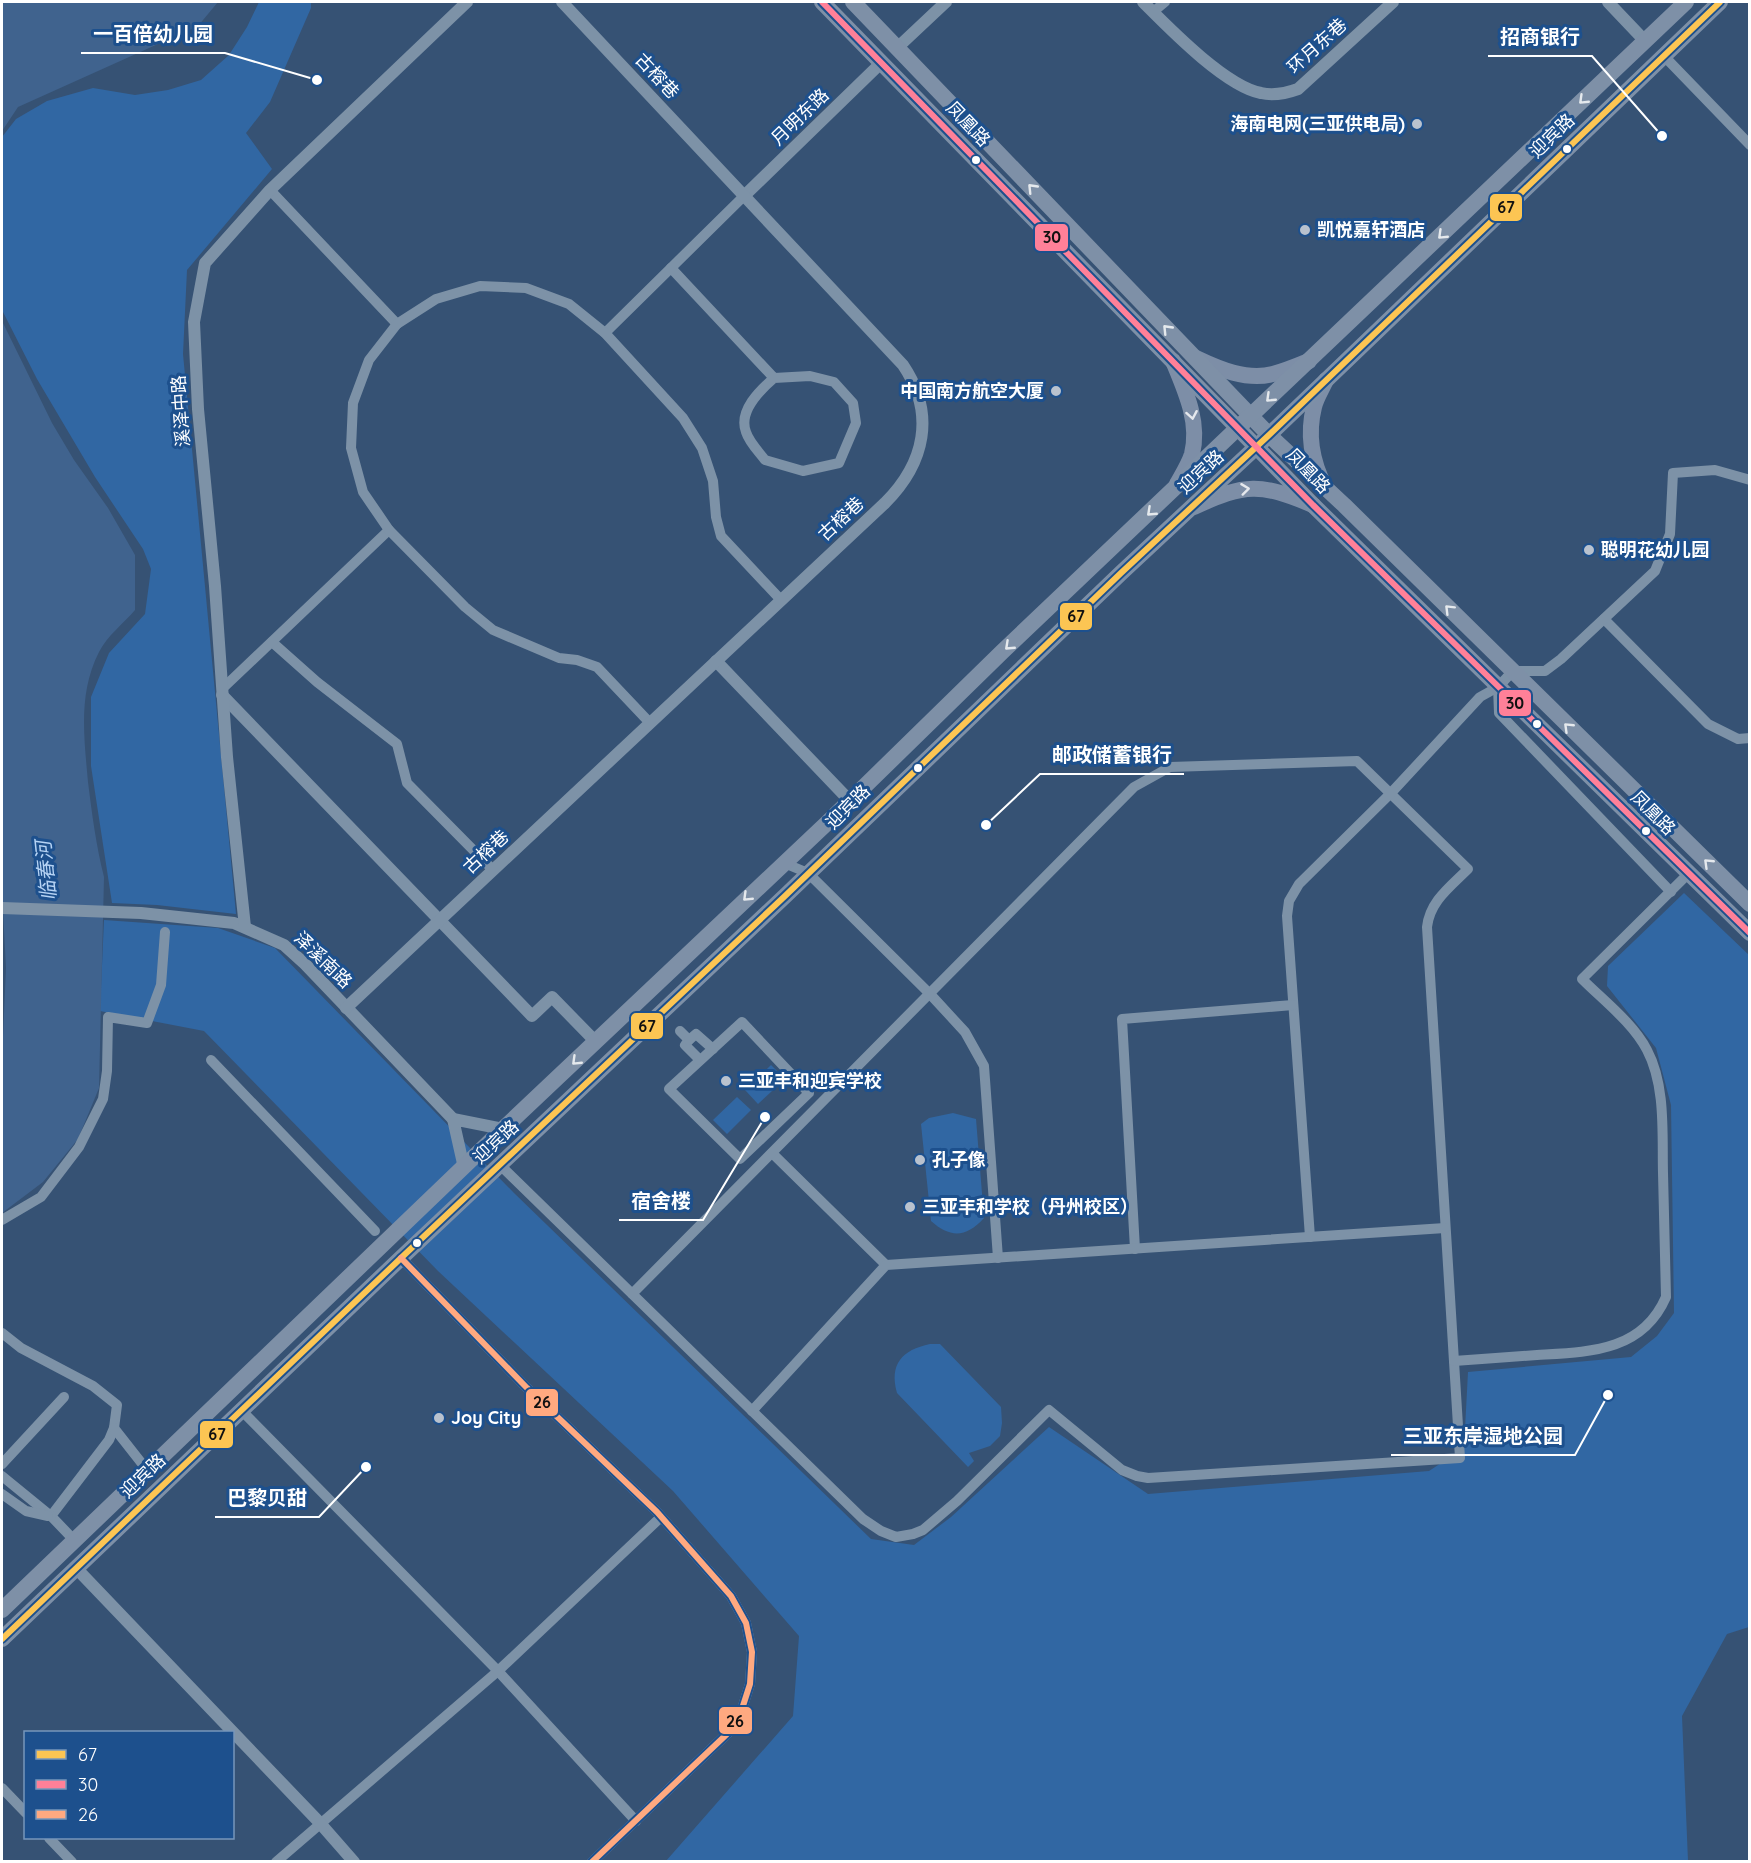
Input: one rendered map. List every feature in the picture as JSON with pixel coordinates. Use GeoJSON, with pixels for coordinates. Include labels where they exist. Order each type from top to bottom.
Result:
{"type":"FeatureCollection","features":[{"type":"Feature","properties":{"kind":"highway","name":"凤凰路"},"geometry":{"type":"LineString","coordinates":[[822,2],[1239,428],[1263,441],[1326,490],[1749,904]]}},
{"type":"Feature","properties":{"kind":"highway","name":"凤凰路"},"geometry":{"type":"LineString","coordinates":[[853,2],[1251,416],[1263,441],[1313,505],[1749,933]]}},
{"type":"Feature","properties":{"kind":"highway","name":"迎宾路"},"geometry":{"type":"LineString","coordinates":[[2,1610],[827,823],[1003,651],[1686,2]]}},
{"type":"Feature","properties":{"kind":"highway","name":"迎宾路"},"geometry":{"type":"LineString","coordinates":[[2,1639],[1263,441],[1720,2]]}},
{"type":"Feature","properties":{"kind":"highway"},"geometry":{"type":"LineString","coordinates":[[827,823],[828,838],[840,842]]}},
{"type":"Feature","properties":{"kind":"highway"},"geometry":{"type":"LineString","coordinates":[[808,873],[827,823]]}},
{"type":"Feature","properties":{"kind":"highway"},"geometry":{"type":"LineString","coordinates":[[767,878],[785,896]]}},
{"type":"Feature","properties":{"kind":"main road"},"geometry":{"type":"LineString","coordinates":[[1194,357],[1220,370],[1247,375],[1272,375],[1310,361]]}},
{"type":"Feature","properties":{"kind":"main road"},"geometry":{"type":"LineString","coordinates":[[1172,360],[1189,398],[1194,428],[1192,454],[1175,489]]}},
{"type":"Feature","properties":{"kind":"main road"},"geometry":{"type":"LineString","coordinates":[[1326,380],[1314,406],[1311,442],[1315,468],[1326,490]]}},
{"type":"Feature","properties":{"kind":"main road"},"geometry":{"type":"LineString","coordinates":[[1191,508],[1226,492],[1252,488],[1285,493],[1313,505]]}},
{"type":"Feature","properties":{"kind":"street","name":"溪泽中路"},"geometry":{"type":"LineString","coordinates":[[245,927],[227,757],[215,586],[198,409],[194,322],[205,263],[270,190],[467,2]]}},
{"type":"Feature","properties":{"kind":"street","name":"古榕巷"},"geometry":{"type":"LineString","coordinates":[[346,1008],[885,503],[905,481],[920,449],[922,414],[914,383],[903,365],[562,2]]}},
{"type":"Feature","properties":{"kind":"street"},"geometry":{"type":"LineString","coordinates":[[897,48],[946,2]]}},
{"type":"Feature","properties":{"kind":"street","name":"环月东巷"},"geometry":{"type":"LineString","coordinates":[[1143,2],[1216,69],[1260,93],[1269,94],[1286,93],[1298,89],[1387,4]]}},
{"type":"Feature","properties":{"kind":"street"},"geometry":{"type":"LineString","coordinates":[[1153,12],[1164,2]]}},
{"type":"Feature","properties":{"kind":"street"},"geometry":{"type":"LineString","coordinates":[[1608,2],[1645,41]]}},
{"type":"Feature","properties":{"kind":"street"},"geometry":{"type":"LineString","coordinates":[[1664,56],[1749,144]]}},
{"type":"Feature","properties":{"kind":"street","name":"月明东路"},"geometry":{"type":"LineString","coordinates":[[744,196],[881,63]]}},
{"type":"Feature","properties":{"kind":"street"},"geometry":{"type":"LineString","coordinates":[[270,190],[397,324]]}},
{"type":"Feature","properties":{"kind":"street"},"geometry":{"type":"LineString","coordinates":[[605,333],[744,196]]}},
{"type":"Feature","properties":{"kind":"street"},"geometry":{"type":"LineString","coordinates":[[670,268],[774,378],[810,376],[834,382],[853,403],[856,423],[839,463],[802,471],[765,460],[746,431],[745,418],[756,395],[774,378]]}},
{"type":"Feature","properties":{"kind":"street"},"geometry":{"type":"LineString","coordinates":[[650,723],[597,667],[578,660],[559,658],[493,630],[465,607],[389,530],[363,492],[351,448],[353,403],[369,360],[397,324],[436,299],[480,286],[526,288],[569,304],[605,333],[683,418],[702,448],[713,481],[716,517],[721,536],[781,600]]}},
{"type":"Feature","properties":{"kind":"street"},"geometry":{"type":"LineString","coordinates":[[1310,1237],[1287,916],[1290,901],[1299,884],[1391,793],[1480,697],[1498,687],[1513,671],[1545,671],[1655,572],[1670,534],[1673,473],[1715,470],[1749,480]]}},
{"type":"Feature","properties":{"kind":"street"},"geometry":{"type":"LineString","coordinates":[[389,530],[222,692],[532,1016],[552,997],[596,1042]]}},
{"type":"Feature","properties":{"kind":"street"},"geometry":{"type":"LineString","coordinates":[[1604,619],[1708,724],[1738,738],[1749,738]]}},
{"type":"Feature","properties":{"kind":"street"},"geometry":{"type":"LineString","coordinates":[[272,642],[316,682],[396,744],[407,783],[493,870]]}},
{"type":"Feature","properties":{"kind":"street"},"geometry":{"type":"LineString","coordinates":[[716,661],[849,800]]}},
{"type":"Feature","properties":{"kind":"street"},"geometry":{"type":"LineString","coordinates":[[1498,687],[1499,713],[1671,892]]}},
{"type":"Feature","properties":{"kind":"street"},"geometry":{"type":"LineString","coordinates":[[500,1165],[632,1294],[863,1519],[881,1531],[896,1537],[923,1530],[957,1501],[1049,1410],[1122,1470],[1148,1478],[1460,1458],[1427,927],[1429,915],[1436,901],[1468,869],[1357,761],[1170,767],[1134,787],[632,1294]]}},
{"type":"Feature","properties":{"kind":"street"},"geometry":{"type":"LineString","coordinates":[[784,863],[808,873],[930,994],[965,1032],[984,1066],[998,1258]]}},
{"type":"Feature","properties":{"kind":"street"},"geometry":{"type":"LineString","coordinates":[[1454,1361],[1593,1352],[1616,1345],[1636,1335],[1659,1313],[1663,1305],[1666,1298],[1662,1145],[1660,1099],[1655,1070],[1647,1050],[1631,1028],[1582,979],[1688,874]]}},
{"type":"Feature","properties":{"kind":"street","name":"泽溪南路"},"geometry":{"type":"LineString","coordinates":[[2,908],[124,912],[234,922],[284,945],[305,964],[453,1119]]}},
{"type":"Feature","properties":{"kind":"street"},"geometry":{"type":"LineString","coordinates":[[2,1220],[41,1197],[79,1148],[103,1099],[107,1071],[108,1017],[147,1023],[161,985],[165,932]]}},
{"type":"Feature","properties":{"kind":"street"},"geometry":{"type":"LineString","coordinates":[[1135,1249],[1122,1019],[1293,1005]]}},
{"type":"Feature","properties":{"kind":"street"},"geometry":{"type":"LineString","coordinates":[[742,1022],[810,1094],[740,1159],[669,1089],[700,1060],[742,1022]]}},
{"type":"Feature","properties":{"kind":"street"},"geometry":{"type":"LineString","coordinates":[[680,1031],[689,1040]]}},
{"type":"Feature","properties":{"kind":"street"},"geometry":{"type":"LineString","coordinates":[[700,1060],[684,1045],[689,1040],[696,1034],[712,1049]]}},
{"type":"Feature","properties":{"kind":"street"},"geometry":{"type":"LineString","coordinates":[[211,1060],[375,1231]]}},
{"type":"Feature","properties":{"kind":"street"},"geometry":{"type":"LineString","coordinates":[[464,1168],[453,1119],[503,1130]]}},
{"type":"Feature","properties":{"kind":"street"},"geometry":{"type":"LineString","coordinates":[[772,1153],[886,1265]]}},
{"type":"Feature","properties":{"kind":"street"},"geometry":{"type":"LineString","coordinates":[[752,1411],[886,1265],[1445,1228]]}},
{"type":"Feature","properties":{"kind":"street"},"geometry":{"type":"LineString","coordinates":[[401,1258],[528,1388],[662,1517],[731,1596],[746,1623],[752,1652],[750,1684],[741,1712],[727,1734],[592,1862]]}},
{"type":"Feature","properties":{"kind":"street"},"geometry":{"type":"LineString","coordinates":[[2,1334],[21,1348],[93,1386],[117,1405],[114,1428],[109,1440],[51,1516]]}},
{"type":"Feature","properties":{"kind":"street"},"geometry":{"type":"LineString","coordinates":[[2,1464],[64,1397]]}},
{"type":"Feature","properties":{"kind":"street"},"geometry":{"type":"LineString","coordinates":[[241,1410],[498,1671],[636,1821]]}},
{"type":"Feature","properties":{"kind":"street"},"geometry":{"type":"LineString","coordinates":[[114,1428],[147,1470]]}},
{"type":"Feature","properties":{"kind":"street"},"geometry":{"type":"LineString","coordinates":[[2,1476],[51,1516],[74,1540]]}},
{"type":"Feature","properties":{"kind":"street"},"geometry":{"type":"LineString","coordinates":[[2,1494],[26,1511],[51,1516]]}},
{"type":"Feature","properties":{"kind":"street"},"geometry":{"type":"LineString","coordinates":[[276,1862],[319,1822],[498,1671],[662,1517]]}},
{"type":"Feature","properties":{"kind":"street"},"geometry":{"type":"LineString","coordinates":[[76,1568],[232,1731]]}},
{"type":"Feature","properties":{"kind":"street"},"geometry":{"type":"LineString","coordinates":[[234,1733],[354,1862]]}},
{"type":"Feature","properties":{"kind":"street"},"geometry":{"type":"LineString","coordinates":[[2,1788],[24,1811]]}},
{"type":"Feature","properties":{"kind":"street"},"geometry":{"type":"LineString","coordinates":[[50,1839],[72,1862]]}},
{"type":"Feature","properties":{"kind":"shaded area"},"geometry":{"type":"Polygon","coordinates":[[[259,2],[311,2],[311,8],[270,102],[246,133],[272,169],[187,270],[183,354],[236,914],[157,905],[112,903],[91,766],[91,697],[109,653],[145,614],[151,569],[143,549],[95,477],[37,379],[2,310],[2,137],[16,119],[47,101],[93,88],[135,95],[168,90],[201,80],[229,55],[247,27],[259,2]]]}},
{"type":"Feature","properties":{"kind":"shaded area"},"geometry":{"type":"Polygon","coordinates":[[[1684,893],[1750,956],[1749,1627],[1727,1634],[1682,1716],[1688,1861],[666,1861],[793,1716],[799,1636],[673,1491],[438,1271],[204,1031],[100,1011],[104,920],[218,928],[275,948],[514,1193],[871,1539],[914,1545],[951,1517],[1049,1427],[1148,1494],[1429,1471],[1464,1448],[1468,1372],[1631,1357],[1657,1336],[1674,1313],[1671,1105],[1656,1048],[1607,986],[1608,966],[1684,893]]]}},
{"type":"Feature","properties":{"kind":"shaded area"},"geometry":{"type":"Polygon","coordinates":[[[771,1065],[785,1079],[758,1104],[745,1090],[771,1065]]]}},
{"type":"Feature","properties":{"kind":"shaded area"},"geometry":{"type":"Polygon","coordinates":[[[737,1097],[751,1110],[727,1134],[713,1120],[737,1097]]]}},
{"type":"Feature","properties":{"kind":"shaded area"},"geometry":{"type":"Polygon","coordinates":[[[953,1113],[976,1119],[984,1218],[971,1229],[958,1233],[945,1231],[931,1221],[921,1124],[929,1118],[953,1113]]]}},
{"type":"Feature","properties":{"kind":"shaded area"},"geometry":{"type":"Polygon","coordinates":[[[930,1344],[940,1344],[1001,1407],[1000,1436],[990,1446],[969,1453],[974,1461],[968,1467],[897,1393],[895,1374],[900,1360],[912,1350],[930,1344]]]}},
{"type":"Feature","properties":{"kind":"water"},"geometry":{"type":"Polygon","coordinates":[[[2,2],[218,2],[198,26],[18,107],[2,131],[2,2]]]}},
{"type":"Feature","properties":{"kind":"water","name":"临春河"},"geometry":{"type":"Polygon","coordinates":[[[2,321],[52,423],[74,460],[108,508],[135,555],[135,610],[102,646],[92,668],[85,699],[84,732],[88,782],[96,841],[104,877],[99,1088],[78,1139],[43,1182],[2,1213],[2,1059],[6,968],[2,892],[2,321]]]}},
{"type":"Feature","properties":{"kind":"transit line","name":"30"},"geometry":{"type":"LineString","coordinates":[[822,2],[1313,505],[1750,933]]}},
{"type":"Feature","properties":{"kind":"transit line","name":"67"},"geometry":{"type":"LineString","coordinates":[[2,1639],[785,896],[1121,573],[1269,435],[1720,2]]}},
{"type":"Feature","properties":{"kind":"transit line","name":"26"},"geometry":{"type":"LineString","coordinates":[[401,1258],[527,1388],[657,1512],[731,1596],[746,1623],[752,1652],[750,1684],[741,1712],[727,1734],[592,1862]]}},
{"type":"Feature","properties":{"kind":"place","name":"一百倍幼儿园"},"geometry":{"type":"Point","coordinates":[317,80]}},
{"type":"Feature","properties":{"kind":"place","name":"海南电网(三亚供电局)"},"geometry":{"type":"Point","coordinates":[1417,124]}},
{"type":"Feature","properties":{"kind":"place","name":"招商银行"},"geometry":{"type":"Point","coordinates":[1662,136]}},
{"type":"Feature","properties":{"kind":"place","name":"凯悦嘉轩酒店"},"geometry":{"type":"Point","coordinates":[1305,230]}},
{"type":"Feature","properties":{"kind":"place","name":"中国南方航空大厦"},"geometry":{"type":"Point","coordinates":[1056,391]}},
{"type":"Feature","properties":{"kind":"place","name":"聪明花幼儿园"},"geometry":{"type":"Point","coordinates":[1589,550]}},
{"type":"Feature","properties":{"kind":"place","name":"邮政储蓄银行"},"geometry":{"type":"Point","coordinates":[986,825]}},
{"type":"Feature","properties":{"kind":"place","name":"三亚丰和迎宾学校"},"geometry":{"type":"Point","coordinates":[726,1081]}},
{"type":"Feature","properties":{"kind":"place","name":"宿舍楼"},"geometry":{"type":"Point","coordinates":[765,1117]}},
{"type":"Feature","properties":{"kind":"place","name":"孔子像"},"geometry":{"type":"Point","coordinates":[920,1160]}},
{"type":"Feature","properties":{"kind":"place","name":"三亚丰和学校（丹州校区）"},"geometry":{"type":"Point","coordinates":[910,1207]}},
{"type":"Feature","properties":{"kind":"place","name":"三亚东岸湿地公园"},"geometry":{"type":"Point","coordinates":[1608,1395]}},
{"type":"Feature","properties":{"kind":"place","name":"Joy City"},"geometry":{"type":"Point","coordinates":[439,1418]}},
{"type":"Feature","properties":{"kind":"place","name":"巴黎贝甜"},"geometry":{"type":"Point","coordinates":[366,1467]}}]}
